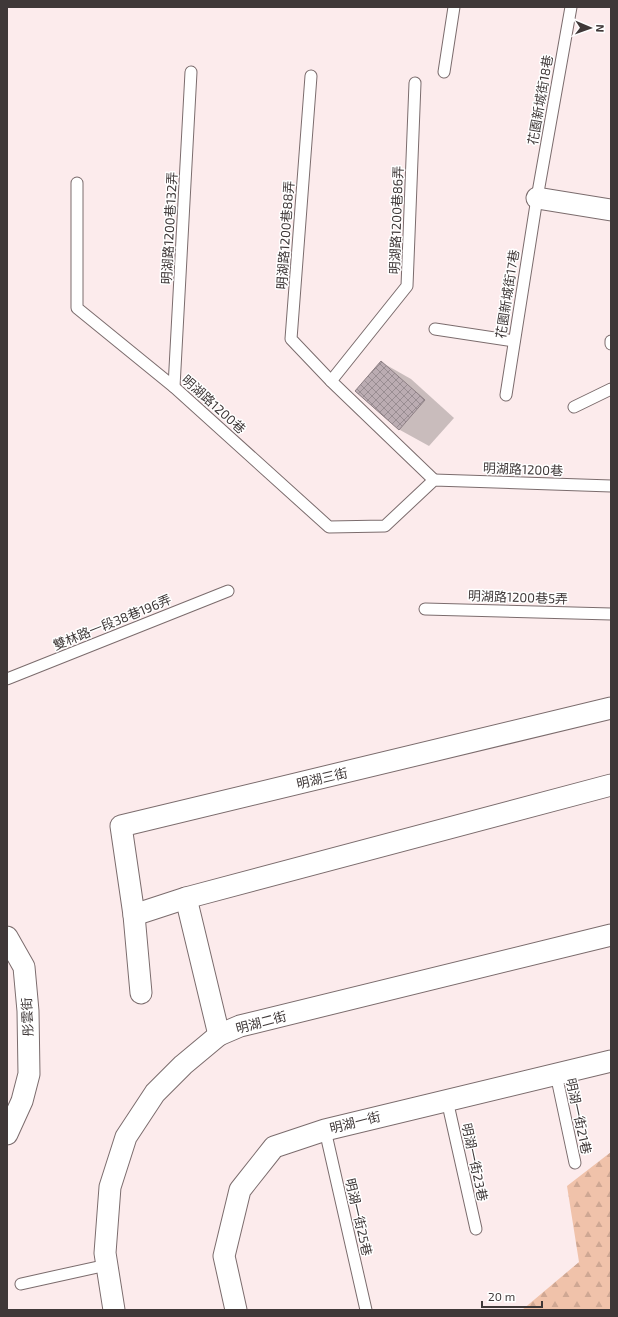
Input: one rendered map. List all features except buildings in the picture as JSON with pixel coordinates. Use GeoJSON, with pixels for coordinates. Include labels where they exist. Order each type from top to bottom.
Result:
{"type":"FeatureCollection","features":[{"type":"Feature","properties":{"kind":"street"},"geometry":{"type":"LineString","coordinates":[[537,198],[611,210]]}},
{"type":"Feature","properties":{"kind":"street","name":"明湖三街"},"geometry":{"type":"LineString","coordinates":[[141,993],[134,915],[120,826],[611,708]]}},
{"type":"Feature","properties":{"kind":"street"},"geometry":{"type":"LineString","coordinates":[[134,915],[186,898],[611,785]]}},
{"type":"Feature","properties":{"kind":"street"},"geometry":{"type":"LineString","coordinates":[[186,898],[219,1035]]}},
{"type":"Feature","properties":{"kind":"street","name":"明湖二街"},"geometry":{"type":"LineString","coordinates":[[114,1310],[105,1253],[110,1187],[126,1137],[155,1094],[183,1065],[219,1035],[240,1026],[611,935]]}},
{"type":"Feature","properties":{"kind":"street","name":"彤雲街"},"geometry":{"type":"LineString","coordinates":[[7,937],[24,967],[28,1011],[29,1074],[15,1101],[7,1134]]}},
{"type":"Feature","properties":{"kind":"street","name":"明湖一街"},"geometry":{"type":"LineString","coordinates":[[236,1310],[224,1256],[240,1190],[274,1147],[325,1130],[611,1061]]}},
{"type":"Feature","properties":{"kind":"lane"},"geometry":{"type":"LineString","coordinates":[[444,72],[454,7]]}},
{"type":"Feature","properties":{"kind":"lane","name":"花園新城街18巷"},"geometry":{"type":"LineString","coordinates":[[537,198],[571,7]]}},
{"type":"Feature","properties":{"kind":"lane","name":"明湖路1200巷132弄"},"geometry":{"type":"LineString","coordinates":[[174,387],[191,72]]}},
{"type":"Feature","properties":{"kind":"lane","name":"明湖路1200巷88弄"},"geometry":{"type":"LineString","coordinates":[[311,76],[291,339],[331,381]]}},
{"type":"Feature","properties":{"kind":"lane","name":"明湖路1200巷86弄"},"geometry":{"type":"LineString","coordinates":[[331,381],[407,286],[415,83]]}},
{"type":"Feature","properties":{"kind":"lane","name":"明湖路1200巷"},"geometry":{"type":"LineString","coordinates":[[77,183],[77,308],[174,387],[329,527],[385,526],[434,480],[611,486]]}},
{"type":"Feature","properties":{"kind":"lane","name":"花園新城街17巷"},"geometry":{"type":"LineString","coordinates":[[506,395],[537,198]]}},
{"type":"Feature","properties":{"kind":"lane"},"geometry":{"type":"LineString","coordinates":[[435,329],[514,341]]}},
{"type":"Feature","properties":{"kind":"lane"},"geometry":{"type":"LineString","coordinates":[[331,381],[434,480]]}},
{"type":"Feature","properties":{"kind":"lane"},"geometry":{"type":"LineString","coordinates":[[574,407],[611,389]]}},
{"type":"Feature","properties":{"kind":"lane","name":"雙林路一段38巷196弄"},"geometry":{"type":"LineString","coordinates":[[7,679],[228,591]]}},
{"type":"Feature","properties":{"kind":"lane","name":"明湖路1200巷5弄"},"geometry":{"type":"LineString","coordinates":[[425,609],[611,614]]}},
{"type":"Feature","properties":{"kind":"lane","name":"明湖一街21巷"},"geometry":{"type":"LineString","coordinates":[[556,1074],[575,1163]]}},
{"type":"Feature","properties":{"kind":"lane","name":"明湖一街23巷"},"geometry":{"type":"LineString","coordinates":[[447,1100],[476,1229]]}},
{"type":"Feature","properties":{"kind":"lane","name":"明湖一街25巷"},"geometry":{"type":"LineString","coordinates":[[325,1130],[366,1310]]}},
{"type":"Feature","properties":{"kind":"lane"},"geometry":{"type":"LineString","coordinates":[[21,1284],[107,1265]]}},
{"type":"Feature","properties":{"kind":"green space"},"geometry":{"type":"Polygon","coordinates":[[[611,1152],[611,1310],[522,1310],[579,1262],[567,1186],[611,1152]]]}}]}
